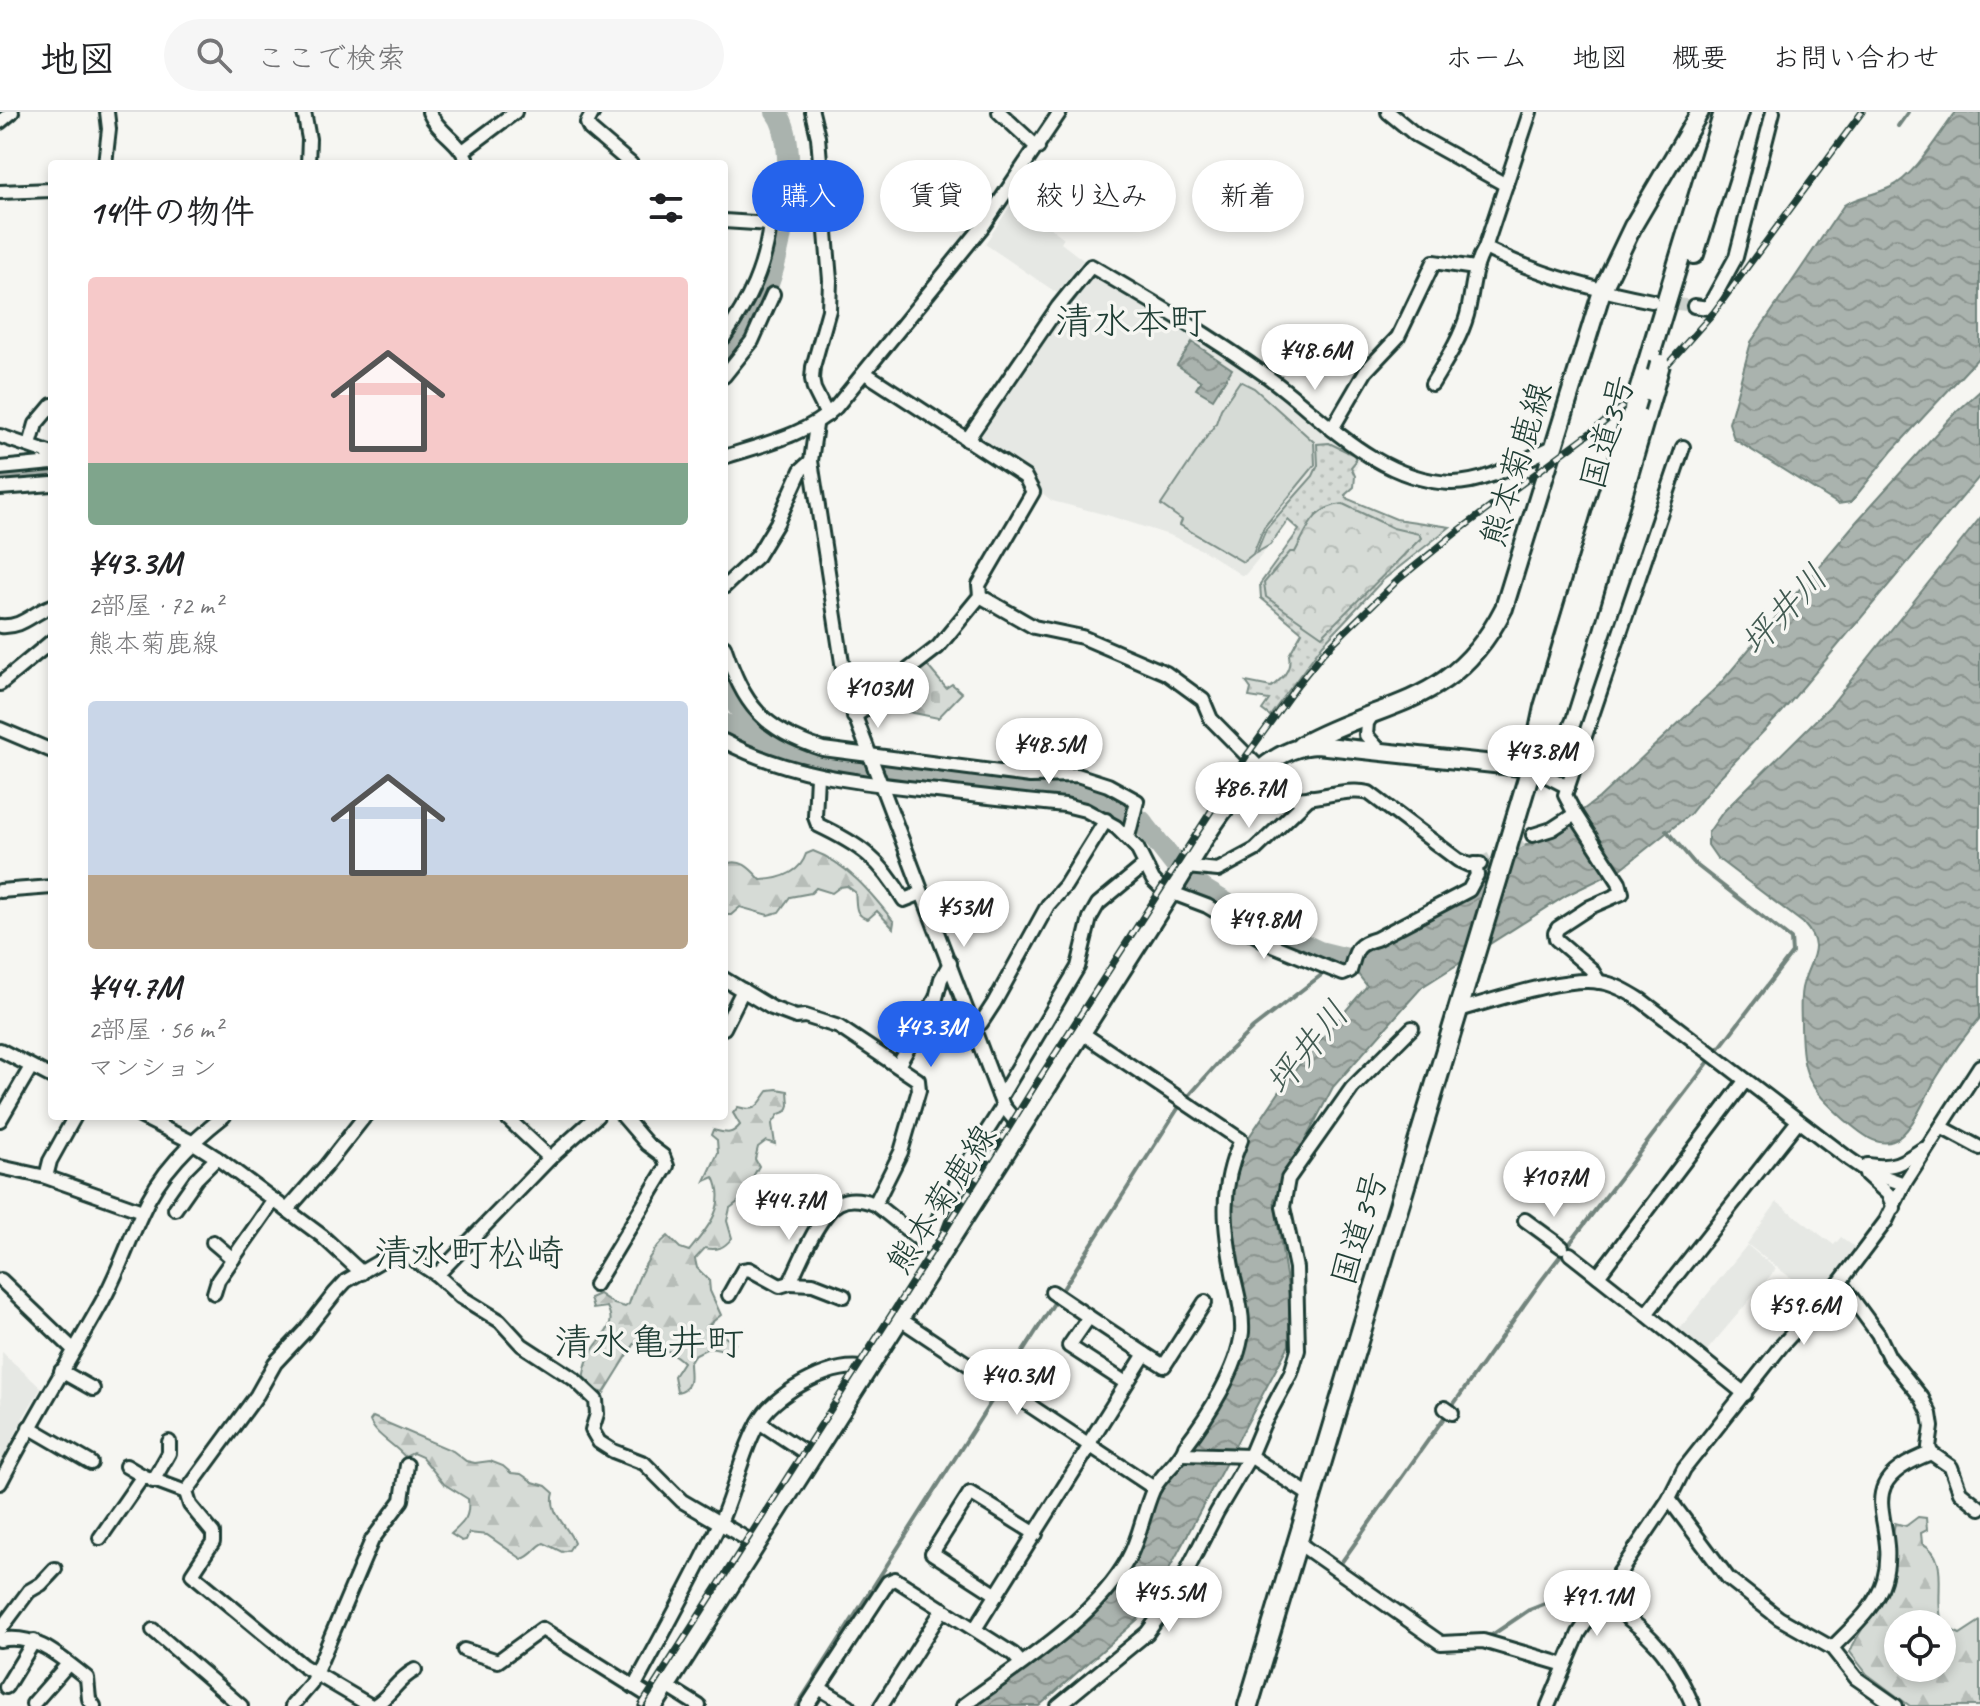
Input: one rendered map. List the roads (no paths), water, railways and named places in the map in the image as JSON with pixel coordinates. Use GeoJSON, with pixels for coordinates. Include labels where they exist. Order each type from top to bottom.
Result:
{"type":"FeatureCollection","features":[{"type":"Feature","properties":{"kind":"highway","name":"国道3号"},"geometry":{"type":"LineString","coordinates":[[1531,768],[1556,714],[1570,669],[1724,112]]}},
{"type":"Feature","properties":{"kind":"highway","name":"国道3号"},"geometry":{"type":"LineString","coordinates":[[1248,1706],[1531,768],[1544,707],[1634,408],[1660,364],[1739,112]]}},
{"type":"Feature","properties":{"kind":"main road","name":"熊本菊鹿線"},"geometry":{"type":"LineString","coordinates":[[656,1704],[1231,801],[1262,769],[1300,746],[1323,733],[1427,692],[1450,677],[1478,651],[1494,628],[1504,608],[1602,291],[1633,226],[1700,112]]}},
{"type":"Feature","properties":{"kind":"main road"},"geometry":{"type":"LineString","coordinates":[[1300,746],[1531,768]]}},
{"type":"Feature","properties":{"kind":"street"},"geometry":{"type":"LineString","coordinates":[[0,122],[12,112]]}},
{"type":"Feature","properties":{"kind":"street"},"geometry":{"type":"LineString","coordinates":[[105,160],[109,129],[107,112]]}},
{"type":"Feature","properties":{"kind":"street"},"geometry":{"type":"LineString","coordinates":[[304,112],[309,139],[308,160]]}},
{"type":"Feature","properties":{"kind":"street"},"geometry":{"type":"LineString","coordinates":[[429,112],[435,125],[458,143],[467,160]]}},
{"type":"Feature","properties":{"kind":"street"},"geometry":{"type":"LineString","coordinates":[[463,151],[515,112]]}},
{"type":"Feature","properties":{"kind":"street"},"geometry":{"type":"LineString","coordinates":[[812,112],[818,137],[830,280],[826,325],[812,379],[827,415]]}},
{"type":"Feature","properties":{"kind":"street"},"geometry":{"type":"LineString","coordinates":[[999,112],[1038,148]]}},
{"type":"Feature","properties":{"kind":"street"},"geometry":{"type":"LineString","coordinates":[[728,456],[816,425],[827,415],[865,373],[983,226],[1060,112]]}},
{"type":"Feature","properties":{"kind":"street"},"geometry":{"type":"LineString","coordinates":[[1388,112],[1416,135],[1506,185]]}},
{"type":"Feature","properties":{"kind":"street"},"geometry":{"type":"LineString","coordinates":[[1432,384],[1463,327],[1475,268],[1485,248],[1530,112]]}},
{"type":"Feature","properties":{"kind":"street"},"geometry":{"type":"LineString","coordinates":[[1694,306],[1708,308],[1736,257],[1773,112]]}},
{"type":"Feature","properties":{"kind":"street"},"geometry":{"type":"LineString","coordinates":[[586,114],[590,129],[626,160]]}},
{"type":"Feature","properties":{"kind":"street"},"geometry":{"type":"LineString","coordinates":[[0,192],[48,190]]}},
{"type":"Feature","properties":{"kind":"street"},"geometry":{"type":"LineString","coordinates":[[728,221],[770,224],[758,280],[728,331]]}},
{"type":"Feature","properties":{"kind":"street"},"geometry":{"type":"LineString","coordinates":[[1485,248],[1602,291],[1652,301]]}},
{"type":"Feature","properties":{"kind":"street"},"geometry":{"type":"LineString","coordinates":[[1332,429],[1366,371],[1398,337],[1434,262],[1475,268]]}},
{"type":"Feature","properties":{"kind":"street"},"geometry":{"type":"LineString","coordinates":[[967,440],[1058,307],[1091,266],[1154,302],[1258,370],[1367,456],[1398,471],[1450,483],[1496,472],[1553,447]]}},
{"type":"Feature","properties":{"kind":"street"},"geometry":{"type":"LineString","coordinates":[[728,371],[752,341],[773,294]]}},
{"type":"Feature","properties":{"kind":"street"},"geometry":{"type":"LineString","coordinates":[[854,717],[872,704],[886,687],[938,647],[980,596],[979,585],[1033,492],[1025,477],[865,373]]}},
{"type":"Feature","properties":{"kind":"street"},"geometry":{"type":"LineString","coordinates":[[30,445],[36,424],[48,410]]}},
{"type":"Feature","properties":{"kind":"street"},"geometry":{"type":"LineString","coordinates":[[816,425],[811,461],[847,695],[1001,1100],[1022,1129]]}},
{"type":"Feature","properties":{"kind":"street"},"geometry":{"type":"LineString","coordinates":[[0,436],[48,452]]}},
{"type":"Feature","properties":{"kind":"street"},"geometry":{"type":"LineString","coordinates":[[1599,982],[1591,969],[1556,939],[1555,933],[1590,907],[1622,893],[1619,882],[1565,795],[1683,447]]}},
{"type":"Feature","properties":{"kind":"street"},"geometry":{"type":"LineString","coordinates":[[728,583],[757,556],[786,506],[801,470],[811,461]]}},
{"type":"Feature","properties":{"kind":"street"},"geometry":{"type":"LineString","coordinates":[[0,468],[48,463]]}},
{"type":"Feature","properties":{"kind":"street"},"geometry":{"type":"LineString","coordinates":[[0,488],[48,484]]}},
{"type":"Feature","properties":{"kind":"street"},"geometry":{"type":"LineString","coordinates":[[728,743],[750,754],[817,776],[1065,805],[1085,810],[1129,834],[1153,880],[1207,906],[1272,945],[1343,974],[1350,971],[1357,950],[1363,943],[1469,890],[1477,875],[1478,864],[1458,860],[1369,793],[1357,790],[1295,800],[1287,796],[1211,719],[1203,700],[1166,673],[1082,637],[1034,627],[980,596]]}},
{"type":"Feature","properties":{"kind":"street"},"geometry":{"type":"LineString","coordinates":[[0,626],[27,622],[48,608]]}},
{"type":"Feature","properties":{"kind":"street"},"geometry":{"type":"LineString","coordinates":[[0,684],[48,644]]}},
{"type":"Feature","properties":{"kind":"street"},"geometry":{"type":"LineString","coordinates":[[728,658],[737,684],[748,701],[793,739],[823,749],[869,757],[1030,776],[1087,776],[1137,801],[1129,834]]}},
{"type":"Feature","properties":{"kind":"street"},"geometry":{"type":"LineString","coordinates":[[1372,715],[1367,723],[1366,735],[1381,752]]}},
{"type":"Feature","properties":{"kind":"street"},"geometry":{"type":"LineString","coordinates":[[0,729],[48,749]]}},
{"type":"Feature","properties":{"kind":"street"},"geometry":{"type":"LineString","coordinates":[[1531,768],[1568,787]]}},
{"type":"Feature","properties":{"kind":"street"},"geometry":{"type":"LineString","coordinates":[[817,776],[815,817],[818,825],[857,844],[890,876],[904,900],[922,893]]}},
{"type":"Feature","properties":{"kind":"street"},"geometry":{"type":"LineString","coordinates":[[1187,867],[1218,870],[1255,850],[1310,797]]}},
{"type":"Feature","properties":{"kind":"street"},"geometry":{"type":"LineString","coordinates":[[1533,835],[1578,818]]}},
{"type":"Feature","properties":{"kind":"street"},"geometry":{"type":"LineString","coordinates":[[973,1027],[981,1023],[994,1003],[1048,905],[1065,886],[1106,820]]}},
{"type":"Feature","properties":{"kind":"street"},"geometry":{"type":"LineString","coordinates":[[926,1247],[1003,1093],[1065,993],[1081,959],[1090,918],[1098,904],[1145,865]]}},
{"type":"Feature","properties":{"kind":"street"},"geometry":{"type":"LineString","coordinates":[[0,891],[48,887]]}},
{"type":"Feature","properties":{"kind":"street"},"geometry":{"type":"LineString","coordinates":[[898,1066],[930,1009],[950,963]]}},
{"type":"Feature","properties":{"kind":"street"},"geometry":{"type":"LineString","coordinates":[[728,981],[772,1008],[839,1027],[918,1080],[919,1090],[901,1152],[875,1204]]}},
{"type":"Feature","properties":{"kind":"street"},"geometry":{"type":"LineString","coordinates":[[1459,1010],[1554,986],[1599,982],[1622,988],[1849,1159],[1865,1170],[1904,1184]]}},
{"type":"Feature","properties":{"kind":"street"},"geometry":{"type":"LineString","coordinates":[[728,1020],[743,990]]}},
{"type":"Feature","properties":{"kind":"street"},"geometry":{"type":"LineString","coordinates":[[1058,1706],[1147,1633],[1175,1594],[1244,1455],[1291,1373],[1298,1350],[1296,1268],[1283,1207],[1288,1179],[1352,1088],[1412,1028]]}},
{"type":"Feature","properties":{"kind":"street"},"geometry":{"type":"LineString","coordinates":[[1082,1033],[1241,1140],[1227,1181],[1224,1220],[1242,1331],[1237,1356],[1219,1392],[1185,1446],[1187,1454]]}},
{"type":"Feature","properties":{"kind":"street"},"geometry":{"type":"LineString","coordinates":[[0,1050],[48,1075]]}},
{"type":"Feature","properties":{"kind":"street"},"geometry":{"type":"LineString","coordinates":[[1548,1706],[1579,1633],[1669,1499],[1684,1469],[1782,1345],[1840,1282],[1894,1208],[1926,1147],[1980,1066]]}},
{"type":"Feature","properties":{"kind":"street"},"geometry":{"type":"LineString","coordinates":[[0,1120],[31,1067]]}},
{"type":"Feature","properties":{"kind":"street"},"geometry":{"type":"LineString","coordinates":[[1598,1276],[1745,1081]]}},
{"type":"Feature","properties":{"kind":"street"},"geometry":{"type":"LineString","coordinates":[[46,1177],[50,1161],[73,1120]]}},
{"type":"Feature","properties":{"kind":"street"},"geometry":{"type":"LineString","coordinates":[[148,1120],[217,1158],[322,1236],[362,1273]]}},
{"type":"Feature","properties":{"kind":"street"},"geometry":{"type":"LineString","coordinates":[[0,1483],[119,1270],[142,1211],[175,1162],[192,1142],[219,1120]]}},
{"type":"Feature","properties":{"kind":"street"},"geometry":{"type":"LineString","coordinates":[[287,1210],[362,1120]]}},
{"type":"Feature","properties":{"kind":"street"},"geometry":{"type":"LineString","coordinates":[[509,1120],[550,1158]]}},
{"type":"Feature","properties":{"kind":"street"},"geometry":{"type":"LineString","coordinates":[[437,1275],[550,1158],[593,1120]]}},
{"type":"Feature","properties":{"kind":"street"},"geometry":{"type":"LineString","coordinates":[[595,1285],[667,1166],[663,1156],[647,1144],[626,1120]]}},
{"type":"Feature","properties":{"kind":"street"},"geometry":{"type":"LineString","coordinates":[[1646,1314],[1798,1121]]}},
{"type":"Feature","properties":{"kind":"street"},"geometry":{"type":"LineString","coordinates":[[1941,1127],[1980,1148]]}},
{"type":"Feature","properties":{"kind":"street"},"geometry":{"type":"LineString","coordinates":[[1849,1159],[1886,1168],[1900,1164],[1926,1147]]}},
{"type":"Feature","properties":{"kind":"street"},"geometry":{"type":"LineString","coordinates":[[175,1209],[196,1179],[217,1158]]}},
{"type":"Feature","properties":{"kind":"street"},"geometry":{"type":"LineString","coordinates":[[1849,1159],[1888,1194],[1894,1208]]}},
{"type":"Feature","properties":{"kind":"street"},"geometry":{"type":"LineString","coordinates":[[0,1167],[46,1177],[142,1211]]}},
{"type":"Feature","properties":{"kind":"street"},"geometry":{"type":"LineString","coordinates":[[214,1293],[218,1280],[274,1200]]}},
{"type":"Feature","properties":{"kind":"street"},"geometry":{"type":"LineString","coordinates":[[790,1283],[812,1235],[836,1204],[851,1200],[875,1204],[940,1256]]}},
{"type":"Feature","properties":{"kind":"street"},"geometry":{"type":"LineString","coordinates":[[1525,1220],[1745,1394]]}},
{"type":"Feature","properties":{"kind":"street"},"geometry":{"type":"LineString","coordinates":[[213,1242],[233,1259]]}},
{"type":"Feature","properties":{"kind":"street"},"geometry":{"type":"LineString","coordinates":[[186,1492],[257,1395],[275,1363],[335,1293],[346,1281],[396,1252],[405,1254],[437,1275],[461,1297],[500,1321],[522,1345],[589,1391],[596,1400],[597,1414],[592,1430],[599,1442],[644,1463],[682,1501],[757,1545]]}},
{"type":"Feature","properties":{"kind":"street"},"geometry":{"type":"LineString","coordinates":[[729,1295],[743,1270],[749,1269],[780,1286],[813,1284],[844,1296]]}},
{"type":"Feature","properties":{"kind":"street"},"geometry":{"type":"LineString","coordinates":[[1,1280],[74,1350]]}},
{"type":"Feature","properties":{"kind":"street"},"geometry":{"type":"LineString","coordinates":[[1840,1282],[1878,1334],[1889,1357],[1922,1398],[1930,1414],[1931,1453],[1951,1467],[1960,1492],[1980,1508]]}},
{"type":"Feature","properties":{"kind":"street"},"geometry":{"type":"LineString","coordinates":[[1052,1292],[1164,1366],[1205,1302]]}},
{"type":"Feature","properties":{"kind":"street"},"geometry":{"type":"LineString","coordinates":[[1089,1317],[1069,1346],[1126,1383]]}},
{"type":"Feature","properties":{"kind":"street"},"geometry":{"type":"LineString","coordinates":[[900,1319],[1154,1488]]}},
{"type":"Feature","properties":{"kind":"street"},"geometry":{"type":"LineString","coordinates":[[975,1629],[1145,1354]]}},
{"type":"Feature","properties":{"kind":"street"},"geometry":{"type":"LineString","coordinates":[[634,1687],[720,1523],[759,1422],[783,1395],[807,1381],[859,1366],[868,1370]]}},
{"type":"Feature","properties":{"kind":"street"},"geometry":{"type":"LineString","coordinates":[[61,1371],[93,1389]]}},
{"type":"Feature","properties":{"kind":"street"},"geometry":{"type":"LineString","coordinates":[[759,1422],[812,1457]]}},
{"type":"Feature","properties":{"kind":"street"},"geometry":{"type":"LineString","coordinates":[[29,1427],[91,1463]]}},
{"type":"Feature","properties":{"kind":"street"},"geometry":{"type":"LineString","coordinates":[[100,1538],[169,1453],[169,1442]]}},
{"type":"Feature","properties":{"kind":"street"},"geometry":{"type":"LineString","coordinates":[[1832,1648],[1875,1603],[1884,1580],[1887,1548],[1880,1509],[1883,1487],[1888,1478],[1905,1464],[1931,1453]]}},
{"type":"Feature","properties":{"kind":"street"},"geometry":{"type":"LineString","coordinates":[[963,1706],[1066,1629],[1112,1585],[1139,1538],[1154,1488],[1170,1465],[1187,1454],[1244,1455],[1311,1496]]}},
{"type":"Feature","properties":{"kind":"street"},"geometry":{"type":"LineString","coordinates":[[292,1706],[311,1684],[372,1540],[402,1500],[407,1465]]}},
{"type":"Feature","properties":{"kind":"street"},"geometry":{"type":"LineString","coordinates":[[126,1466],[186,1492]]}},
{"type":"Feature","properties":{"kind":"street"},"geometry":{"type":"LineString","coordinates":[[186,1492],[190,1505],[213,1533],[213,1542],[192,1574],[315,1674],[372,1706],[380,1703],[400,1678],[415,1670]]}},
{"type":"Feature","properties":{"kind":"street"},"geometry":{"type":"LineString","coordinates":[[997,1595],[932,1553],[970,1493],[1036,1534]]}},
{"type":"Feature","properties":{"kind":"street"},"geometry":{"type":"LineString","coordinates":[[1669,1499],[1728,1578],[1779,1618],[1832,1648],[1856,1678],[1896,1706]]}},
{"type":"Feature","properties":{"kind":"street"},"geometry":{"type":"LineString","coordinates":[[1297,1542],[1441,1643],[1483,1641],[1565,1665]]}},
{"type":"Feature","properties":{"kind":"street"},"geometry":{"type":"LineString","coordinates":[[0,1630],[29,1591],[41,1584],[55,1569]]}},
{"type":"Feature","properties":{"kind":"street"},"geometry":{"type":"LineString","coordinates":[[807,1706],[888,1582],[895,1579],[1013,1654],[1021,1663]]}},
{"type":"Feature","properties":{"kind":"street"},"geometry":{"type":"LineString","coordinates":[[1601,1598],[1647,1632],[1670,1659],[1693,1706]]}},
{"type":"Feature","properties":{"kind":"street"},"geometry":{"type":"LineString","coordinates":[[881,1706],[943,1609]]}},
{"type":"Feature","properties":{"kind":"street"},"geometry":{"type":"LineString","coordinates":[[464,1650],[498,1661],[542,1629],[656,1704]]}},
{"type":"Feature","properties":{"kind":"street"},"geometry":{"type":"LineString","coordinates":[[153,1630],[241,1706]]}},
{"type":"Feature","properties":{"kind":"street"},"geometry":{"type":"LineString","coordinates":[[0,1640],[16,1637],[34,1641],[68,1664],[87,1678],[88,1704]]}},
{"type":"Feature","properties":{"kind":"street"},"geometry":{"type":"LineString","coordinates":[[6,1687],[34,1641]]}},
{"type":"Feature","properties":{"kind":"street"},"geometry":{"type":"LineString","coordinates":[[33,1704],[68,1664]]}},
{"type":"Feature","properties":{"kind":"street"},"geometry":{"type":"LineString","coordinates":[[667,1686],[699,1706]]}},
{"type":"Feature","properties":{"kind":"street"},"geometry":{"type":"LineString","coordinates":[[819,1688],[849,1706]]}},
{"type":"Feature","properties":{"kind":"water"},"geometry":{"type":"Polygon","coordinates":[[[1956,112],[1980,112],[1980,356],[1892,451],[1851,502],[1838,504],[1734,439],[1729,423],[1751,342],[1844,205],[1900,181],[1918,164],[1956,112]]]}},
{"type":"Feature","properties":{"kind":"water"},"geometry":{"type":"Polygon","coordinates":[[[1192,342],[1232,369],[1213,399],[1196,389],[1201,381],[1177,365],[1192,342]]]}},
{"type":"Feature","properties":{"kind":"water","name":"坪井川"},"geometry":{"type":"Polygon","coordinates":[[[1980,391],[1980,476],[1782,712],[1717,780],[1690,814],[1621,869],[1567,895],[1422,987],[1333,1087],[1274,1200],[1289,1294],[1289,1345],[1146,1612],[1039,1706],[970,1706],[1025,1665],[1134,1559],[1160,1486],[1240,1357],[1229,1224],[1232,1180],[1245,1143],[1292,1073],[1367,986],[1354,969],[1365,948],[1473,892],[1484,871],[1522,847],[1549,835],[1599,798],[1719,685],[1857,521],[1951,417],[1980,391]]]}},
{"type":"Feature","properties":{"kind":"water"},"geometry":{"type":"Polygon","coordinates":[[[1980,518],[1980,1018],[1947,1061],[1906,1130],[1893,1141],[1880,1142],[1861,1133],[1833,1109],[1815,1089],[1806,1069],[1801,999],[1814,953],[1814,939],[1803,923],[1717,858],[1708,845],[1708,833],[1723,812],[1831,705],[1980,518]]]}},
{"type":"Feature","properties":{"kind":"waterway"},"geometry":{"type":"LineString","coordinates":[[728,350],[749,320],[769,281],[784,220],[787,147],[776,112]]}},
{"type":"Feature","properties":{"kind":"waterway"},"geometry":{"type":"LineString","coordinates":[[1898,126],[1908,112]]}},
{"type":"Feature","properties":{"kind":"waterway"},"geometry":{"type":"LineString","coordinates":[[0,476],[48,473]]}},
{"type":"Feature","properties":{"kind":"waterway"},"geometry":{"type":"LineString","coordinates":[[728,686],[732,698],[761,736]]}},
{"type":"Feature","properties":{"kind":"waterway"},"geometry":{"type":"LineString","coordinates":[[728,725],[829,763],[1034,785],[1112,803],[1141,821],[1181,872],[1204,890],[1260,924],[1319,952],[1375,966]]}},
{"type":"Feature","properties":{"kind":"waterway"},"geometry":{"type":"LineString","coordinates":[[1349,1572],[1341,1563],[1541,1281],[1792,953],[1791,939],[1695,864],[1666,830]]}},
{"type":"Feature","properties":{"kind":"waterway","name":"坪井川"},"geometry":{"type":"LineString","coordinates":[[797,1706],[1179,1107],[1253,1028],[1342,959]]}},
{"type":"Feature","properties":{"kind":"waterway"},"geometry":{"type":"LineString","coordinates":[[1481,1636],[1492,1635],[1529,1610],[1605,1580]]}},
{"type":"Feature","properties":{"kind":"tunnel"},"geometry":{"type":"LineString","coordinates":[[1659,302],[1694,306]]}},
{"type":"Feature","properties":{"kind":"tunnel"},"geometry":{"type":"LineString","coordinates":[[1480,864],[1533,835]]}},
{"type":"Feature","properties":{"kind":"railway"},"geometry":{"type":"LineString","coordinates":[[641,1706],[1247,755],[1298,684],[1323,653],[1399,579],[1650,384],[1714,312],[1862,112]]}},
{"type":"Feature","properties":{"kind":"district","name":"清水本町"},"geometry":{"type":"Point","coordinates":[1131,321]}},
{"type":"Feature","properties":{"kind":"district","name":"清水町松崎"},"geometry":{"type":"Point","coordinates":[469,1253]}},
{"type":"Feature","properties":{"kind":"district","name":"清水亀井町"},"geometry":{"type":"Point","coordinates":[649,1342]}}]}
